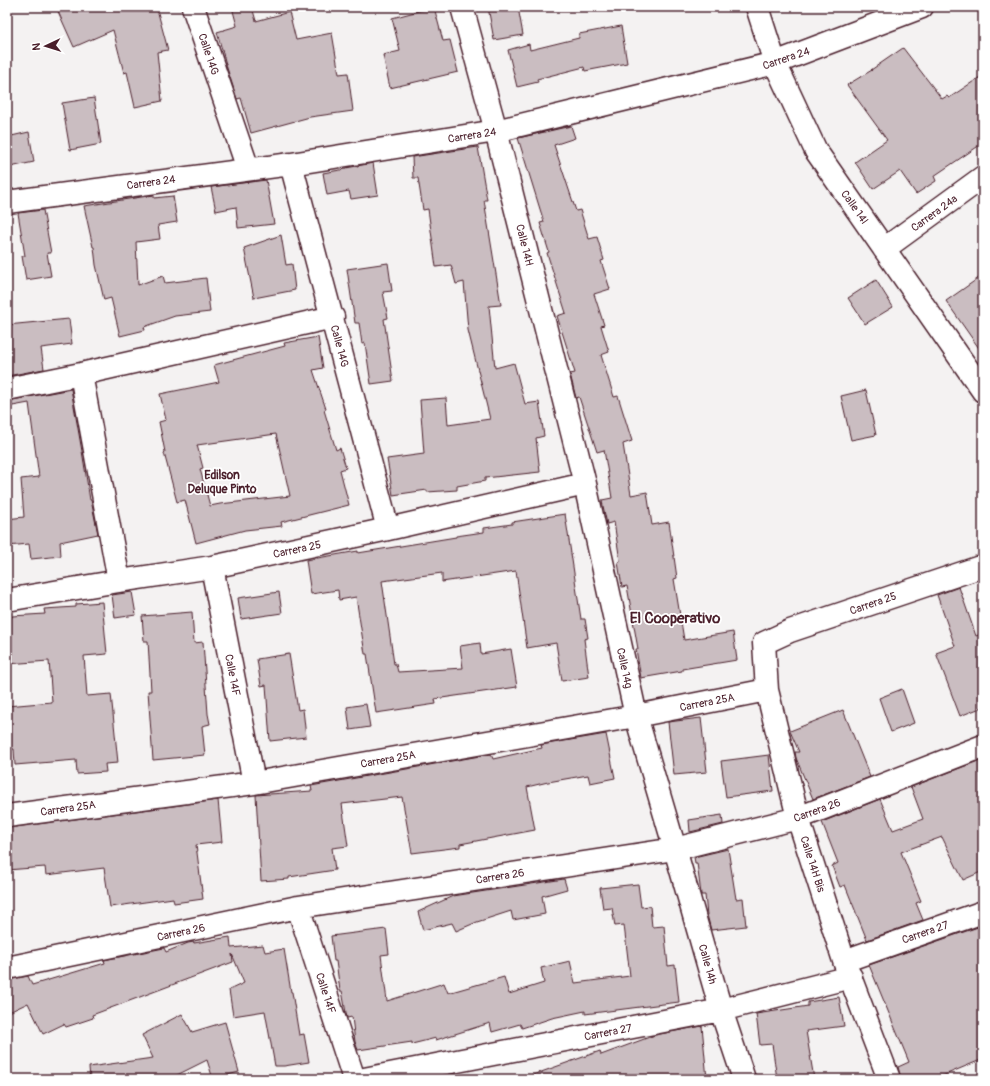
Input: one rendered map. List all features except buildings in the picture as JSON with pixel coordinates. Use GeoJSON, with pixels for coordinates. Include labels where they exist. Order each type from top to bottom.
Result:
{"type":"FeatureCollection","features":[{"type":"Feature","properties":{"kind":"street","name":"Calle 14G"},"geometry":{"type":"LineString","coordinates":[[193,7],[248,169]]}},
{"type":"Feature","properties":{"kind":"street","name":"Calle 14H"},"geometry":{"type":"LineString","coordinates":[[462,7],[496,132],[585,484]]}},
{"type":"Feature","properties":{"kind":"street","name":"Calle 14I"},"geometry":{"type":"LineString","coordinates":[[757,7],[775,63],[816,151],[983,391]]}},
{"type":"Feature","properties":{"kind":"street","name":"Carrera 24"},"geometry":{"type":"LineString","coordinates":[[7,202],[291,164],[496,132],[775,63],[922,7]]}},
{"type":"Feature","properties":{"kind":"street","name":"Calle 14G"},"geometry":{"type":"LineString","coordinates":[[291,164],[333,317],[388,529]]}},
{"type":"Feature","properties":{"kind":"street","name":"Carrera 24a"},"geometry":{"type":"LineString","coordinates":[[884,249],[983,177]]}},
{"type":"Feature","properties":{"kind":"street"},"geometry":{"type":"LineString","coordinates":[[7,389],[81,374],[333,317]]}},
{"type":"Feature","properties":{"kind":"street"},"geometry":{"type":"LineString","coordinates":[[81,374],[119,581]]}},
{"type":"Feature","properties":{"kind":"street","name":"Carrera 25"},"geometry":{"type":"LineString","coordinates":[[7,600],[212,567],[585,484]]}},
{"type":"Feature","properties":{"kind":"street","name":"Calle 14g"},"geometry":{"type":"LineString","coordinates":[[585,484],[636,716],[675,849]]}},
{"type":"Feature","properties":{"kind":"street","name":"Carrera 25"},"geometry":{"type":"LineString","coordinates":[[764,643],[790,631],[983,566]]}},
{"type":"Feature","properties":{"kind":"street","name":"Calle 14F"},"geometry":{"type":"LineString","coordinates":[[212,567],[254,782]]}},
{"type":"Feature","properties":{"kind":"street","name":"Calle 14H Bis"},"geometry":{"type":"LineString","coordinates":[[764,643],[767,690],[798,818],[847,969],[890,1079]]}},
{"type":"Feature","properties":{"kind":"street","name":"Carrera 25A"},"geometry":{"type":"LineString","coordinates":[[7,816],[254,782],[636,716],[767,690]]}},
{"type":"Feature","properties":{"kind":"street","name":"Carrera 26"},"geometry":{"type":"LineString","coordinates":[[7,968],[298,907],[675,849],[798,818],[983,746]]}},
{"type":"Feature","properties":{"kind":"street","name":"Calle 14h"},"geometry":{"type":"LineString","coordinates":[[675,849],[721,1010],[744,1079]]}},
{"type":"Feature","properties":{"kind":"street","name":"Calle 14F"},"geometry":{"type":"LineString","coordinates":[[298,907],[354,1079]]}},
{"type":"Feature","properties":{"kind":"street","name":"Carrera 27"},"geometry":{"type":"LineString","coordinates":[[364,1079],[721,1010],[847,969],[983,912]]}},
{"type":"Feature","properties":{"kind":"district","name":"Edilson Deluque Pinto"},"geometry":{"type":"Point","coordinates":[222,482]}},
{"type":"Feature","properties":{"kind":"district","name":"El Cooperativo"},"geometry":{"type":"Point","coordinates":[675,618]}}]}
